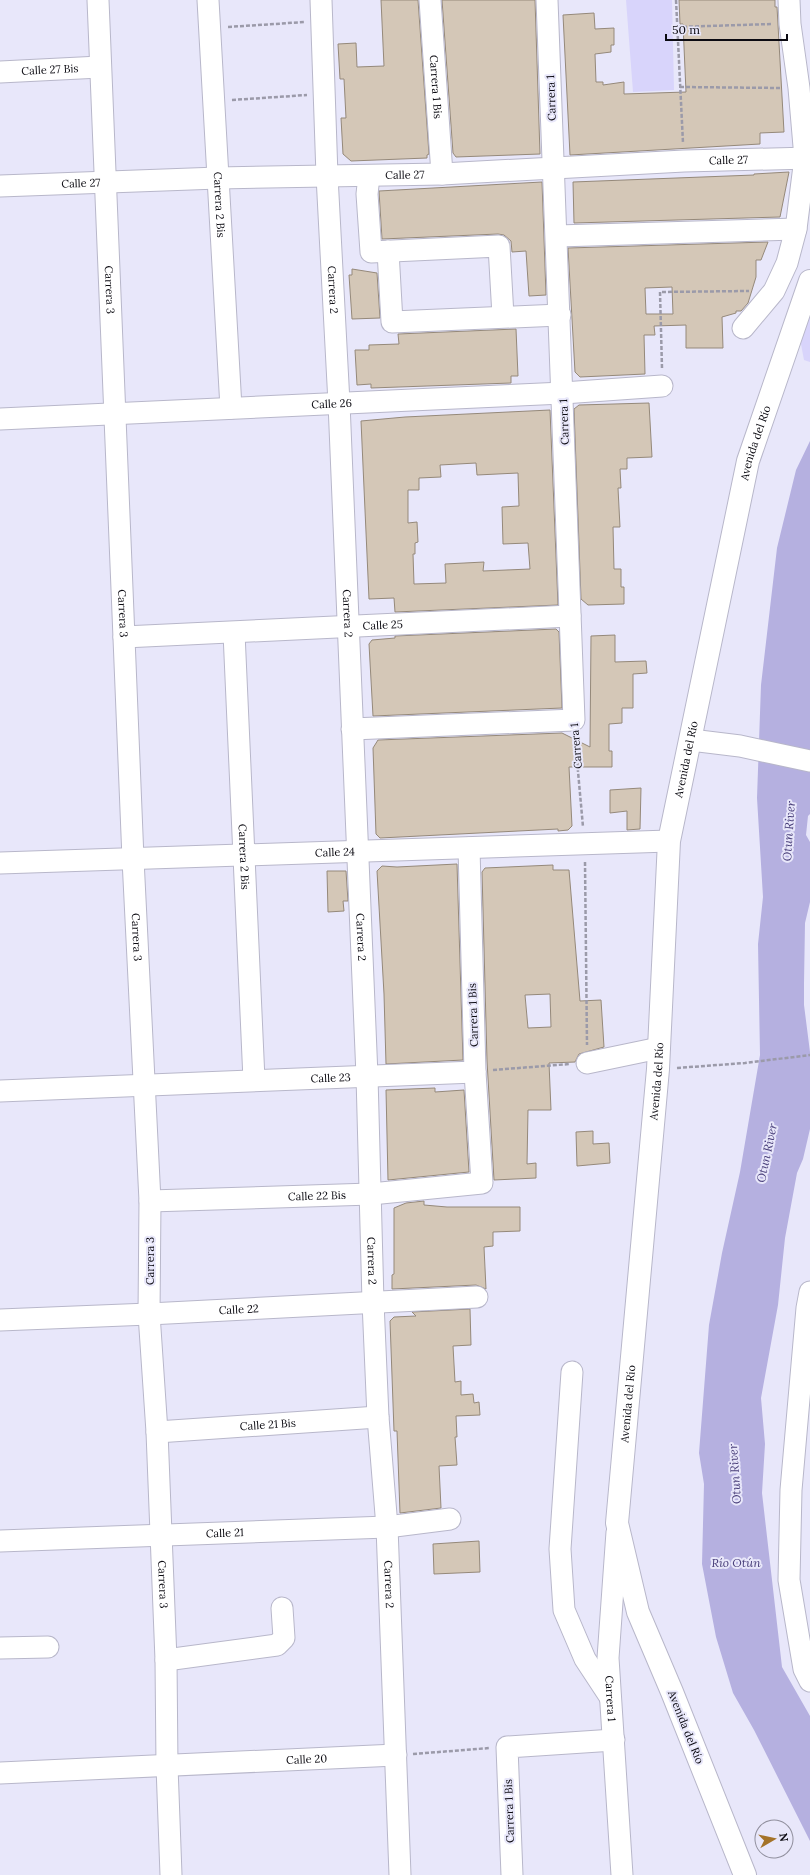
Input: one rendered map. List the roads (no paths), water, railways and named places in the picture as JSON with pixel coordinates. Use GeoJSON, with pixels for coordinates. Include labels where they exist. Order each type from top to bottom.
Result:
{"type":"FeatureCollection","features":[{"type":"Feature","properties":{"kind":"main road","name":"Avenida del Río"},"geometry":{"type":"LineString","coordinates":[[745,1875],[672,1692],[638,1612],[617,1523],[658,1069],[669,841],[748,461],[810,281]]}},
{"type":"Feature","properties":{"kind":"street","name":"Carrera 3"},"geometry":{"type":"LineString","coordinates":[[98,0],[132,859],[150,1201],[149,1314],[156,1432],[166,1660],[166,1766],[171,1875]]}},
{"type":"Feature","properties":{"kind":"street","name":"Carrera 2 Bis"},"geometry":{"type":"LineString","coordinates":[[208,0],[230,408]]}},
{"type":"Feature","properties":{"kind":"street","name":"Carrera 2"},"geometry":{"type":"LineString","coordinates":[[321,0],[327,176],[339,403],[367,1076],[373,1302],[378,1417],[387,1527],[400,1875]]}},
{"type":"Feature","properties":{"kind":"street","name":"Carrera 1 Bis"},"geometry":{"type":"LineString","coordinates":[[430,0],[442,174]]}},
{"type":"Feature","properties":{"kind":"street","name":"Carrera 1"},"geometry":{"type":"LineString","coordinates":[[352,729],[574,720],[563,393],[547,0]]}},
{"type":"Feature","properties":{"kind":"street"},"geometry":{"type":"LineString","coordinates":[[743,328],[774,291],[787,263],[796,229],[807,158],[790,24],[789,0]]}},
{"type":"Feature","properties":{"kind":"street","name":"Calle 27 Bis"},"geometry":{"type":"LineString","coordinates":[[0,72],[100,68]]}},
{"type":"Feature","properties":{"kind":"street","name":"Calle 27"},"geometry":{"type":"LineString","coordinates":[[0,186],[218,178],[442,174],[554,167],[807,158]]}},
{"type":"Feature","properties":{"kind":"street"},"geometry":{"type":"LineString","coordinates":[[369,176],[367,194],[371,252],[499,246],[503,316]]}},
{"type":"Feature","properties":{"kind":"street"},"geometry":{"type":"LineString","coordinates":[[557,236],[796,229]]}},
{"type":"Feature","properties":{"kind":"street"},"geometry":{"type":"LineString","coordinates":[[388,252],[392,322],[503,316],[560,315]]}},
{"type":"Feature","properties":{"kind":"street","name":"Calle 26"},"geometry":{"type":"LineString","coordinates":[[0,419],[563,393],[662,386]]}},
{"type":"Feature","properties":{"kind":"street","name":"Calle 25"},"geometry":{"type":"LineString","coordinates":[[124,637],[570,616]]}},
{"type":"Feature","properties":{"kind":"street","name":"Carrera 2 Bis"},"geometry":{"type":"LineString","coordinates":[[234,633],[254,1080]]}},
{"type":"Feature","properties":{"kind":"street"},"geometry":{"type":"LineString","coordinates":[[691,740],[740,746],[810,761]]}},
{"type":"Feature","properties":{"kind":"street","name":"Calle 24"},"geometry":{"type":"LineString","coordinates":[[0,863],[669,841]]}},
{"type":"Feature","properties":{"kind":"street","name":"Carrera 1 Bis"},"geometry":{"type":"LineString","coordinates":[[469,848],[475,1072],[482,1182]]}},
{"type":"Feature","properties":{"kind":"street"},"geometry":{"type":"LineString","coordinates":[[588,1063],[659,1048]]}},
{"type":"Feature","properties":{"kind":"street","name":"Calle 23"},"geometry":{"type":"LineString","coordinates":[[0,1091],[475,1072]]}},
{"type":"Feature","properties":{"kind":"street","name":"Calle 22 Bis"},"geometry":{"type":"LineString","coordinates":[[150,1201],[371,1194],[482,1182]]}},
{"type":"Feature","properties":{"kind":"street","name":"Calle 22"},"geometry":{"type":"LineString","coordinates":[[0,1320],[477,1297]]}},
{"type":"Feature","properties":{"kind":"street"},"geometry":{"type":"LineString","coordinates":[[809,1303],[791,1490],[789,1580],[805,1641],[804,1669],[810,1681]]}},
{"type":"Feature","properties":{"kind":"street"},"geometry":{"type":"LineString","coordinates":[[572,1372],[560,1549],[564,1610],[585,1659],[610,1697]]}},
{"type":"Feature","properties":{"kind":"street","name":"Calle 21 Bis"},"geometry":{"type":"LineString","coordinates":[[156,1432],[378,1417]]}},
{"type":"Feature","properties":{"kind":"street","name":"Calle 21"},"geometry":{"type":"LineString","coordinates":[[0,1541],[387,1527],[450,1520]]}},
{"type":"Feature","properties":{"kind":"street","name":"Carrera 1"},"geometry":{"type":"LineString","coordinates":[[617,1523],[608,1658],[622,1875]]}},
{"type":"Feature","properties":{"kind":"street"},"geometry":{"type":"LineString","coordinates":[[166,1660],[277,1644],[284,1638],[282,1608]]}},
{"type":"Feature","properties":{"kind":"street"},"geometry":{"type":"LineString","coordinates":[[0,1648],[48,1648]]}},
{"type":"Feature","properties":{"kind":"street","name":"Carrera 1 Bis"},"geometry":{"type":"LineString","coordinates":[[512,1875],[507,1747],[614,1740]]}},
{"type":"Feature","properties":{"kind":"street","name":"Calle 20"},"geometry":{"type":"LineString","coordinates":[[0,1773],[396,1755]]}},
{"type":"Feature","properties":{"kind":"water","name":"Río Otún"},"geometry":{"type":"Polygon","coordinates":[[[810,441],[810,814],[808,816],[806,835],[810,842],[810,902],[805,923],[804,1005],[810,1052],[810,1129],[803,1159],[797,1173],[785,1238],[778,1305],[761,1398],[765,1444],[762,1493],[782,1667],[810,1716],[810,1841],[754,1730],[733,1693],[716,1637],[702,1564],[704,1484],[699,1453],[709,1325],[722,1253],[740,1172],[760,1055],[758,944],[763,897],[757,798],[761,685],[777,548],[796,470],[810,441]]]}},
{"type":"Feature","properties":{"kind":"water label","name":"Otun River"},"geometry":{"type":"Point","coordinates":[789,831]}},
{"type":"Feature","properties":{"kind":"water label","name":"Otun River"},"geometry":{"type":"Point","coordinates":[767,1153]}},
{"type":"Feature","properties":{"kind":"water label","name":"Otun River"},"geometry":{"type":"Point","coordinates":[735,1474]}}]}
